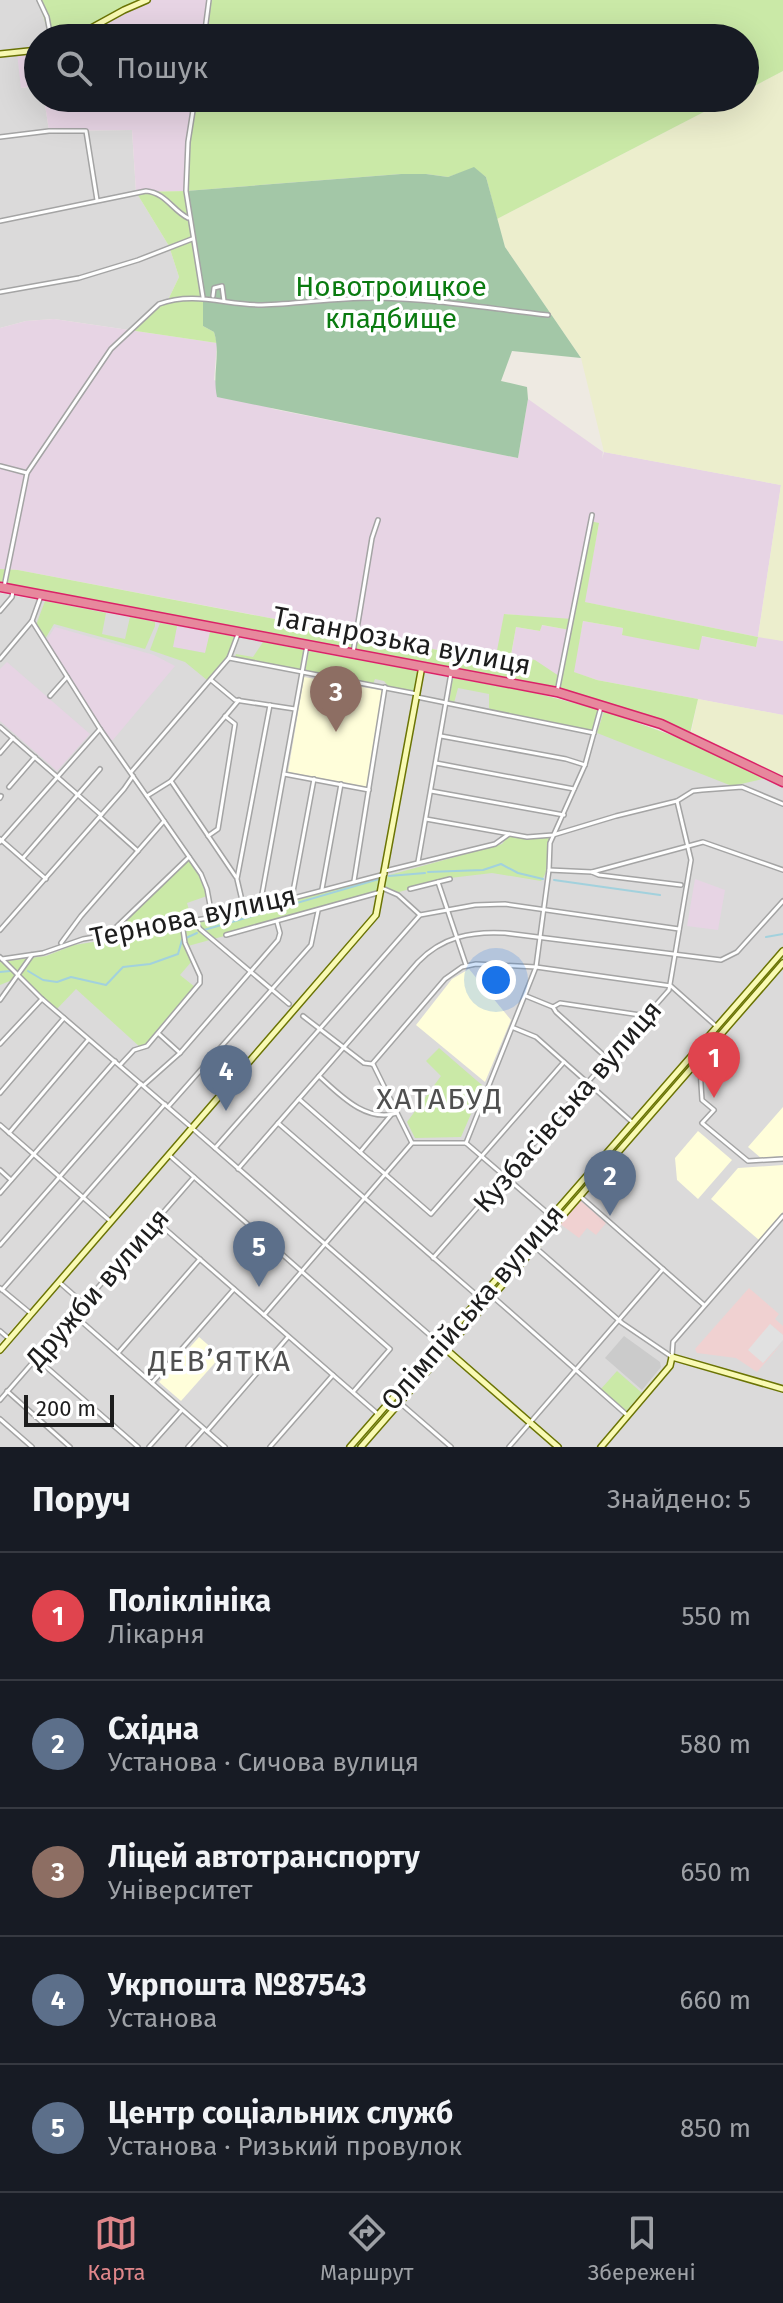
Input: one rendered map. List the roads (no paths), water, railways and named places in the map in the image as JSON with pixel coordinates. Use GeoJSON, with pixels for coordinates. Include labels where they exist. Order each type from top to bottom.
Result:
{"type":"FeatureCollection","features":[{"type":"Feature","properties":{"kind":"highway","name":"Таганрозька вулиця"},"geometry":{"type":"LineString","coordinates":[[7,590],[557,692],[602,704],[685,734],[783,782]]}},
{"type":"Feature","properties":{"kind":"main road"},"geometry":{"type":"LineString","coordinates":[[98,24],[147,0]]}},
{"type":"Feature","properties":{"kind":"main road"},"geometry":{"type":"LineString","coordinates":[[0,54],[24,51]]}},
{"type":"Feature","properties":{"kind":"main road"},"geometry":{"type":"LineString","coordinates":[[0,1348],[376,915],[423,665]]}},
{"type":"Feature","properties":{"kind":"main road","name":"Олімпійська вулиця"},"geometry":{"type":"LineString","coordinates":[[350,1447],[783,951]]}},
{"type":"Feature","properties":{"kind":"main road","name":"Олімпійська вулиця"},"geometry":{"type":"LineString","coordinates":[[361,1447],[783,963]]}},
{"type":"Feature","properties":{"kind":"main road"},"geometry":{"type":"LineString","coordinates":[[717,1026],[723,1031]]}},
{"type":"Feature","properties":{"kind":"main road"},"geometry":{"type":"LineString","coordinates":[[551,1217],[557,1222]]}},
{"type":"Feature","properties":{"kind":"main road"},"geometry":{"type":"LineString","coordinates":[[440,1344],[558,1447]]}},
{"type":"Feature","properties":{"kind":"main road"},"geometry":{"type":"LineString","coordinates":[[601,1447],[671,1364],[672,1357],[783,1389]]}},
{"type":"Feature","properties":{"kind":"street"},"geometry":{"type":"LineString","coordinates":[[39,0],[48,24]]}},
{"type":"Feature","properties":{"kind":"street"},"geometry":{"type":"LineString","coordinates":[[206,24],[209,0]]}},
{"type":"Feature","properties":{"kind":"street"},"geometry":{"type":"LineString","coordinates":[[193,112],[186,172],[188,218],[203,297]]}},
{"type":"Feature","properties":{"kind":"street"},"geometry":{"type":"LineString","coordinates":[[0,137],[49,131],[86,131],[97,200]]}},
{"type":"Feature","properties":{"kind":"street"},"geometry":{"type":"LineString","coordinates":[[0,221],[136,192],[158,192],[182,216],[188,218]]}},
{"type":"Feature","properties":{"kind":"street"},"geometry":{"type":"LineString","coordinates":[[0,292],[79,278],[193,239]]}},
{"type":"Feature","properties":{"kind":"street"},"geometry":{"type":"LineString","coordinates":[[212,298],[214,288],[222,286],[224,301]]}},
{"type":"Feature","properties":{"kind":"street"},"geometry":{"type":"LineString","coordinates":[[0,611],[7,590],[27,473],[111,349],[159,304],[168,300],[203,297],[259,305],[377,298],[423,300],[548,315]]}},
{"type":"Feature","properties":{"kind":"street"},"geometry":{"type":"LineString","coordinates":[[0,466],[27,473]]}},
{"type":"Feature","properties":{"kind":"street"},"geometry":{"type":"LineString","coordinates":[[557,692],[592,515]]}},
{"type":"Feature","properties":{"kind":"street"},"geometry":{"type":"LineString","coordinates":[[353,653],[372,538],[378,520]]}},
{"type":"Feature","properties":{"kind":"street"},"geometry":{"type":"LineString","coordinates":[[0,659],[32,621],[41,595]]}},
{"type":"Feature","properties":{"kind":"street"},"geometry":{"type":"LineString","coordinates":[[32,621],[100,729],[204,881],[213,917]]}},
{"type":"Feature","properties":{"kind":"street"},"geometry":{"type":"LineString","coordinates":[[0,930],[101,816],[229,658],[239,632]]}},
{"type":"Feature","properties":{"kind":"street"},"geometry":{"type":"LineString","coordinates":[[260,905],[307,644]]}},
{"type":"Feature","properties":{"kind":"street"},"geometry":{"type":"LineString","coordinates":[[229,658],[385,687],[594,733]]}},
{"type":"Feature","properties":{"kind":"street"},"geometry":{"type":"LineString","coordinates":[[418,862],[451,671]]}},
{"type":"Feature","properties":{"kind":"street"},"geometry":{"type":"LineString","coordinates":[[50,696],[67,677]]}},
{"type":"Feature","properties":{"kind":"street"},"geometry":{"type":"LineString","coordinates":[[211,680],[229,700],[230,710]]}},
{"type":"Feature","properties":{"kind":"street"},"geometry":{"type":"LineString","coordinates":[[354,881],[385,687]]}},
{"type":"Feature","properties":{"kind":"street"},"geometry":{"type":"LineString","coordinates":[[225,694],[239,700],[295,709]]}},
{"type":"Feature","properties":{"kind":"street"},"geometry":{"type":"LineString","coordinates":[[147,796],[171,781],[239,700]]}},
{"type":"Feature","properties":{"kind":"street"},"geometry":{"type":"LineString","coordinates":[[466,1143],[536,967],[549,870],[548,853],[585,765],[602,704]]}},
{"type":"Feature","properties":{"kind":"street"},"geometry":{"type":"LineString","coordinates":[[237,879],[270,705]]}},
{"type":"Feature","properties":{"kind":"street"},"geometry":{"type":"LineString","coordinates":[[208,836],[218,829],[235,724],[225,716]]}},
{"type":"Feature","properties":{"kind":"street"},"geometry":{"type":"LineString","coordinates":[[0,727],[138,851]]}},
{"type":"Feature","properties":{"kind":"street"},"geometry":{"type":"LineString","coordinates":[[46,879],[1,840],[100,729]]}},
{"type":"Feature","properties":{"kind":"street"},"geometry":{"type":"LineString","coordinates":[[441,736],[585,765]]}},
{"type":"Feature","properties":{"kind":"street"},"geometry":{"type":"LineString","coordinates":[[0,753],[13,738]]}},
{"type":"Feature","properties":{"kind":"street"},"geometry":{"type":"LineString","coordinates":[[9,787],[35,757]]}},
{"type":"Feature","properties":{"kind":"street"},"geometry":{"type":"LineString","coordinates":[[436,763],[574,789]]}},
{"type":"Feature","properties":{"kind":"street"},"geometry":{"type":"LineString","coordinates":[[23,858],[100,769]]}},
{"type":"Feature","properties":{"kind":"street"},"geometry":{"type":"LineString","coordinates":[[284,774],[369,790]]}},
{"type":"Feature","properties":{"kind":"street"},"geometry":{"type":"LineString","coordinates":[[292,897],[314,779]]}},
{"type":"Feature","properties":{"kind":"street"},"geometry":{"type":"LineString","coordinates":[[171,781],[237,879],[245,910]]}},
{"type":"Feature","properties":{"kind":"street"},"geometry":{"type":"LineString","coordinates":[[322,889],[341,784]]}},
{"type":"Feature","properties":{"kind":"street"},"geometry":{"type":"LineString","coordinates":[[426,819],[527,837],[553,835],[677,801],[693,791],[742,787],[783,804]]}},
{"type":"Feature","properties":{"kind":"street"},"geometry":{"type":"LineString","coordinates":[[431,791],[564,815]]}},
{"type":"Feature","properties":{"kind":"street","name":"Кузбасівська вулиця"},"geometry":{"type":"LineString","coordinates":[[433,1258],[671,986],[691,860],[677,801]]}},
{"type":"Feature","properties":{"kind":"street"},"geometry":{"type":"LineString","coordinates":[[61,945],[81,916],[164,821]]}},
{"type":"Feature","properties":{"kind":"street","name":"Тернова вулиця"},"geometry":{"type":"LineString","coordinates":[[1,958],[32,955],[108,935],[245,910],[495,844],[509,834]]}},
{"type":"Feature","properties":{"kind":"street"},"geometry":{"type":"LineString","coordinates":[[549,870],[592,872],[688,845],[710,843],[783,870]]}},
{"type":"Feature","properties":{"kind":"street"},"geometry":{"type":"LineString","coordinates":[[108,935],[189,857]]}},
{"type":"Feature","properties":{"kind":"street"},"geometry":{"type":"LineString","coordinates":[[592,872],[681,885]]}},
{"type":"Feature","properties":{"kind":"street"},"geometry":{"type":"LineString","coordinates":[[410,889],[450,879]]}},
{"type":"Feature","properties":{"kind":"street"},"geometry":{"type":"LineString","coordinates":[[438,882],[466,965]]}},
{"type":"Feature","properties":{"kind":"street"},"geometry":{"type":"LineString","coordinates":[[381,890],[398,895],[420,915]]}},
{"type":"Feature","properties":{"kind":"street","name":"Тернова вулиця"},"geometry":{"type":"LineString","coordinates":[[226,935],[318,911],[381,890]]}},
{"type":"Feature","properties":{"kind":"street"},"geometry":{"type":"LineString","coordinates":[[238,1169],[424,955],[456,937],[495,933],[541,937],[716,961],[730,958],[783,901]]}},
{"type":"Feature","properties":{"kind":"street"},"geometry":{"type":"LineString","coordinates":[[215,1148],[420,915],[490,904],[679,929]]}},
{"type":"Feature","properties":{"kind":"street"},"geometry":{"type":"LineString","coordinates":[[30,1313],[1,1289],[311,945],[318,911]]}},
{"type":"Feature","properties":{"kind":"street"},"geometry":{"type":"LineString","coordinates":[[195,921],[199,928],[289,1004]]}},
{"type":"Feature","properties":{"kind":"street"},"geometry":{"type":"LineString","coordinates":[[0,1245],[143,1085],[180,1053],[278,940],[277,922]]}},
{"type":"Feature","properties":{"kind":"street"},"geometry":{"type":"LineString","coordinates":[[120,1066],[134,1050],[146,1048],[198,986],[200,979],[186,947],[182,923]]}},
{"type":"Feature","properties":{"kind":"street"},"geometry":{"type":"LineString","coordinates":[[0,1000],[32,955]]}},
{"type":"Feature","properties":{"kind":"street"},"geometry":{"type":"LineString","coordinates":[[1,958],[88,1040],[193,1126],[238,1169],[440,1344]]}},
{"type":"Feature","properties":{"kind":"street"},"geometry":{"type":"LineString","coordinates":[[303,1016],[365,1064],[372,1064],[445,979],[466,965],[495,963],[671,986],[717,1026]]}},
{"type":"Feature","properties":{"kind":"street"},"geometry":{"type":"LineString","coordinates":[[526,996],[553,1007],[608,1060]]}},
{"type":"Feature","properties":{"kind":"street"},"geometry":{"type":"LineString","coordinates":[[0,1044],[42,999]]}},
{"type":"Feature","properties":{"kind":"street"},"geometry":{"type":"LineString","coordinates":[[553,1007],[560,1003],[647,1016]]}},
{"type":"Feature","properties":{"kind":"street"},"geometry":{"type":"LineString","coordinates":[[0,1093],[64,1018]]}},
{"type":"Feature","properties":{"kind":"street"},"geometry":{"type":"LineString","coordinates":[[514,1028],[535,1036],[633,1123]]}},
{"type":"Feature","properties":{"kind":"street"},"geometry":{"type":"LineString","coordinates":[[158,1033],[180,1053]]}},
{"type":"Feature","properties":{"kind":"street"},"geometry":{"type":"LineString","coordinates":[[9,1133],[88,1040]]}},
{"type":"Feature","properties":{"kind":"street"},"geometry":{"type":"LineString","coordinates":[[0,1193],[115,1061]]}},
{"type":"Feature","properties":{"kind":"street"},"geometry":{"type":"LineString","coordinates":[[299,1099],[431,1214],[564,1062]]}},
{"type":"Feature","properties":{"kind":"street"},"geometry":{"type":"LineString","coordinates":[[696,1063],[700,1068],[702,1100],[714,1110],[702,1123],[748,1161],[783,1159]]}},
{"type":"Feature","properties":{"kind":"street"},"geometry":{"type":"LineString","coordinates":[[372,1064],[412,1143]]}},
{"type":"Feature","properties":{"kind":"street"},"geometry":{"type":"LineString","coordinates":[[319,1076],[362,1110],[391,1115],[397,1113]]}},
{"type":"Feature","properties":{"kind":"street"},"geometry":{"type":"LineString","coordinates":[[360,1152],[391,1115]]}},
{"type":"Feature","properties":{"kind":"street"},"geometry":{"type":"LineString","coordinates":[[278,1123],[480,1298]]}},
{"type":"Feature","properties":{"kind":"street"},"geometry":{"type":"LineString","coordinates":[[0,1125],[110,1221]]}},
{"type":"Feature","properties":{"kind":"street"},"geometry":{"type":"LineString","coordinates":[[264,1315],[412,1143],[466,1143],[551,1217]]}},
{"type":"Feature","properties":{"kind":"street"},"geometry":{"type":"LineString","coordinates":[[168,1154],[390,1349],[353,1392]]}},
{"type":"Feature","properties":{"kind":"street"},"geometry":{"type":"LineString","coordinates":[[0,1170],[11,1180]]}},
{"type":"Feature","properties":{"kind":"street","name":"Дружби вулиця"},"geometry":{"type":"LineString","coordinates":[[0,1400],[194,1177]]}},
{"type":"Feature","properties":{"kind":"street"},"geometry":{"type":"LineString","coordinates":[[579,1196],[704,1305]]}},
{"type":"Feature","properties":{"kind":"street"},"geometry":{"type":"LineString","coordinates":[[672,1357],[673,1342],[783,1216]]}},
{"type":"Feature","properties":{"kind":"street"},"geometry":{"type":"LineString","coordinates":[[156,1221],[379,1415]]}},
{"type":"Feature","properties":{"kind":"street"},"geometry":{"type":"LineString","coordinates":[[535,1247],[619,1321],[672,1357]]}},
{"type":"Feature","properties":{"kind":"street"},"geometry":{"type":"LineString","coordinates":[[118,1353],[200,1259]]}},
{"type":"Feature","properties":{"kind":"street"},"geometry":{"type":"LineString","coordinates":[[509,1447],[663,1269]]}},
{"type":"Feature","properties":{"kind":"street"},"geometry":{"type":"LineString","coordinates":[[58,1281],[84,1304]]}},
{"type":"Feature","properties":{"kind":"street"},"geometry":{"type":"LineString","coordinates":[[152,1383],[234,1289]]}},
{"type":"Feature","properties":{"kind":"street"},"geometry":{"type":"LineString","coordinates":[[492,1296],[628,1415]]}},
{"type":"Feature","properties":{"kind":"street"},"geometry":{"type":"LineString","coordinates":[[74,1315],[225,1447]]}},
{"type":"Feature","properties":{"kind":"street"},"geometry":{"type":"LineString","coordinates":[[0,1331],[8,1338]]}},
{"type":"Feature","properties":{"kind":"street"},"geometry":{"type":"LineString","coordinates":[[188,1447],[288,1336]]}},
{"type":"Feature","properties":{"kind":"street"},"geometry":{"type":"LineString","coordinates":[[36,1358],[138,1447]]}},
{"type":"Feature","properties":{"kind":"street"},"geometry":{"type":"LineString","coordinates":[[270,1447],[333,1375]]}},
{"type":"Feature","properties":{"kind":"street"},"geometry":{"type":"LineString","coordinates":[[7,1391],[70,1447]]}},
{"type":"Feature","properties":{"kind":"street"},"geometry":{"type":"LineString","coordinates":[[399,1402],[451,1447]]}},
{"type":"Feature","properties":{"kind":"street"},"geometry":{"type":"LineString","coordinates":[[149,1447],[182,1409]]}},
{"type":"Feature","properties":{"kind":"street"},"geometry":{"type":"LineString","coordinates":[[0,1419],[32,1447]]}},
{"type":"Feature","properties":{"kind":"waterway"},"geometry":{"type":"LineString","coordinates":[[428,872],[483,870],[501,864],[518,873],[543,879]]}},
{"type":"Feature","properties":{"kind":"waterway"},"geometry":{"type":"LineString","coordinates":[[389,876],[425,873]]}},
{"type":"Feature","properties":{"kind":"waterway"},"geometry":{"type":"LineString","coordinates":[[204,930],[379,879]]}},
{"type":"Feature","properties":{"kind":"waterway"},"geometry":{"type":"LineString","coordinates":[[554,880],[660,895]]}},
{"type":"Feature","properties":{"kind":"waterway"},"geometry":{"type":"LineString","coordinates":[[186,938],[197,933]]}},
{"type":"Feature","properties":{"kind":"waterway"},"geometry":{"type":"LineString","coordinates":[[766,937],[783,934]]}},
{"type":"Feature","properties":{"kind":"waterway"},"geometry":{"type":"LineString","coordinates":[[28,971],[43,980],[57,982],[71,977],[106,985],[123,967],[150,964],[178,954],[182,940]]}},
{"type":"Feature","properties":{"kind":"waterway"},"geometry":{"type":"LineString","coordinates":[[0,972],[10,971]]}},
{"type":"Feature","properties":{"kind":"place","name":"Ліцей автотранспорту"},"geometry":{"type":"Point","coordinates":[336,732]}},
{"type":"Feature","properties":{"kind":"place","name":"Поліклініка"},"geometry":{"type":"Point","coordinates":[714,1098]}},
{"type":"Feature","properties":{"kind":"place","name":"Укрпошта №87543"},"geometry":{"type":"Point","coordinates":[226,1111]}},
{"type":"Feature","properties":{"kind":"place","name":"Східна"},"geometry":{"type":"Point","coordinates":[610,1216]}},
{"type":"Feature","properties":{"kind":"place","name":"Центр соціальних служб"},"geometry":{"type":"Point","coordinates":[259,1287]}},
{"type":"Feature","properties":{"kind":"district","name":"ХАТАБУД"},"geometry":{"type":"Point","coordinates":[440,1099]}},
{"type":"Feature","properties":{"kind":"district","name":"ДЕВ’ЯТКА"},"geometry":{"type":"Point","coordinates":[220,1361]}},
{"type":"Feature","properties":{"kind":"park label","name":"Новотроицкое кладбище"},"geometry":{"type":"Point","coordinates":[391,302]}}]}
